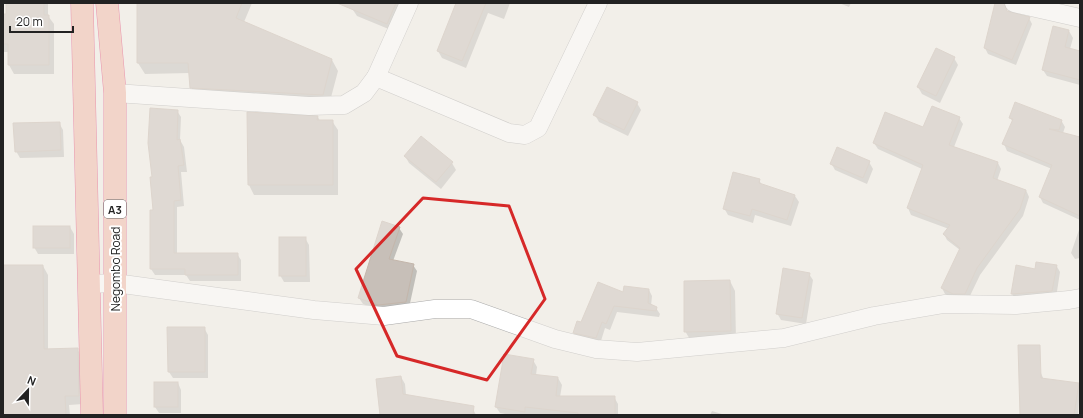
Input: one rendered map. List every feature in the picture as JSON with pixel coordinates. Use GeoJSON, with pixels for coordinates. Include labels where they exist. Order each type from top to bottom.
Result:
{"type":"FeatureCollection","features":[{"type":"Feature","properties":{"kind":"highway","name":"Negombo Road"},"geometry":{"type":"LineString","coordinates":[[82,3],[92,415]]}},
{"type":"Feature","properties":{"kind":"highway","name":"Negombo Road"},"geometry":{"type":"LineString","coordinates":[[107,3],[115,93],[116,415]]}},
{"type":"Feature","properties":{"kind":"street"},"geometry":{"type":"LineString","coordinates":[[115,93],[309,106],[344,105],[364,93],[376,77],[409,3]]}},
{"type":"Feature","properties":{"kind":"street"},"geometry":{"type":"LineString","coordinates":[[376,77],[509,133],[525,136],[538,128],[598,3]]}},
{"type":"Feature","properties":{"kind":"street"},"geometry":{"type":"LineString","coordinates":[[1014,3],[1080,18]]}},
{"type":"Feature","properties":{"kind":"street"},"geometry":{"type":"LineString","coordinates":[[90,284],[115,283],[314,310],[384,316],[435,309],[472,309],[555,339],[596,349],[637,352],[784,338],[874,316],[944,304],[1016,305],[1080,298]]}},
{"type":"Feature","properties":{"kind":"highlighted area"},"geometry":{"type":"Polygon","coordinates":[[[423,198],[509,206],[545,299],[487,380],[397,356],[356,269],[423,198]]]}},
{"type":"Feature","properties":{"kind":"building"},"geometry":{"type":"Polygon","coordinates":[[[6,3],[44,3],[44,15],[49,15],[49,65],[8,65],[8,44],[3,44],[3,14],[6,14],[6,3]]]}},
{"type":"Feature","properties":{"kind":"building"},"geometry":{"type":"Polygon","coordinates":[[[137,3],[242,3],[236,18],[332,59],[323,95],[190,88],[188,63],[137,63],[137,3]]]}},
{"type":"Feature","properties":{"kind":"building"},"geometry":{"type":"Polygon","coordinates":[[[337,3],[396,3],[387,24],[337,3]]]}},
{"type":"Feature","properties":{"kind":"building"},"geometry":{"type":"Polygon","coordinates":[[[456,3],[486,3],[462,61],[437,51],[456,3]]]}},
{"type":"Feature","properties":{"kind":"building"},"geometry":{"type":"Polygon","coordinates":[[[995,3],[1004,3],[1007,11],[1030,17],[1012,60],[984,48],[995,3]]]}},
{"type":"Feature","properties":{"kind":"building"},"geometry":{"type":"Polygon","coordinates":[[[1053,26],[1069,30],[1065,47],[1080,51],[1080,80],[1042,70],[1053,26]]]}},
{"type":"Feature","properties":{"kind":"building"},"geometry":{"type":"Polygon","coordinates":[[[936,48],[955,57],[936,96],[917,87],[936,48]]]}},
{"type":"Feature","properties":{"kind":"building"},"geometry":{"type":"Polygon","coordinates":[[[607,87],[638,102],[624,130],[593,115],[607,87]]]}},
{"type":"Feature","properties":{"kind":"building"},"geometry":{"type":"Polygon","coordinates":[[[1015,102],[1062,120],[1059,130],[1049,129],[1080,137],[1080,216],[1039,197],[1052,165],[1002,144],[1013,119],[1009,118],[1015,102]]]}},
{"type":"Feature","properties":{"kind":"building"},"geometry":{"type":"Polygon","coordinates":[[[932,106],[960,117],[949,145],[998,162],[993,178],[1026,190],[1020,209],[977,268],[965,294],[953,294],[941,288],[960,248],[943,234],[950,225],[907,208],[923,165],[873,143],[885,112],[923,127],[932,106]]]}},
{"type":"Feature","properties":{"kind":"building"},"geometry":{"type":"Polygon","coordinates":[[[150,108],[178,110],[177,140],[180,139],[184,165],[178,166],[181,200],[174,201],[174,253],[238,253],[238,275],[185,275],[185,269],[150,269],[150,210],[153,210],[150,177],[152,177],[148,143],[150,108]]]}},
{"type":"Feature","properties":{"kind":"building"},"geometry":{"type":"Polygon","coordinates":[[[247,112],[318,116],[317,120],[333,120],[333,185],[248,185],[247,112]]]}},
{"type":"Feature","properties":{"kind":"building"},"geometry":{"type":"Polygon","coordinates":[[[60,122],[61,150],[15,152],[13,123],[60,122]]]}},
{"type":"Feature","properties":{"kind":"building"},"geometry":{"type":"Polygon","coordinates":[[[421,136],[453,162],[436,182],[404,156],[421,136]]]}},
{"type":"Feature","properties":{"kind":"building"},"geometry":{"type":"Polygon","coordinates":[[[837,147],[870,161],[863,178],[830,164],[837,147]]]}},
{"type":"Feature","properties":{"kind":"building"},"geometry":{"type":"Polygon","coordinates":[[[733,172],[760,179],[759,183],[795,195],[787,220],[752,209],[750,216],[723,209],[733,172]]]}},
{"type":"Feature","properties":{"kind":"building"},"geometry":{"type":"Polygon","coordinates":[[[382,221],[400,227],[389,259],[414,264],[406,302],[378,305],[358,298],[382,221]]]}},
{"type":"Feature","properties":{"kind":"building"},"geometry":{"type":"Polygon","coordinates":[[[33,226],[70,226],[70,248],[33,248],[33,226]]]}},
{"type":"Feature","properties":{"kind":"building"},"geometry":{"type":"Polygon","coordinates":[[[279,237],[306,237],[306,276],[279,276],[279,237]]]}},
{"type":"Feature","properties":{"kind":"building"},"geometry":{"type":"Polygon","coordinates":[[[1036,262],[1057,265],[1052,291],[1011,294],[1016,265],[1035,269],[1036,262]]]}},
{"type":"Feature","properties":{"kind":"building"},"geometry":{"type":"Polygon","coordinates":[[[3,265],[43,265],[44,349],[78,348],[79,396],[65,396],[66,415],[3,415],[3,265]]]}},
{"type":"Feature","properties":{"kind":"building"},"geometry":{"type":"Polygon","coordinates":[[[783,268],[810,273],[802,318],[776,314],[783,268]]]}},
{"type":"Feature","properties":{"kind":"building"},"geometry":{"type":"Polygon","coordinates":[[[730,280],[731,331],[684,332],[684,281],[730,280]]]}},
{"type":"Feature","properties":{"kind":"building"},"geometry":{"type":"Polygon","coordinates":[[[598,282],[623,292],[624,286],[649,289],[648,303],[657,307],[656,311],[614,306],[606,324],[602,322],[596,338],[573,333],[577,321],[581,322],[598,282]]]}},
{"type":"Feature","properties":{"kind":"building"},"geometry":{"type":"Polygon","coordinates":[[[167,327],[205,327],[205,372],[168,372],[167,327]]]}},
{"type":"Feature","properties":{"kind":"building"},"geometry":{"type":"Polygon","coordinates":[[[1018,345],[1040,345],[1041,378],[1079,383],[1074,415],[1020,415],[1018,345]]]}},
{"type":"Feature","properties":{"kind":"building"},"geometry":{"type":"Polygon","coordinates":[[[504,354],[534,359],[531,374],[558,377],[556,396],[615,396],[615,415],[578,415],[578,413],[525,407],[525,412],[495,407],[504,354]]]}},
{"type":"Feature","properties":{"kind":"building"},"geometry":{"type":"Polygon","coordinates":[[[401,376],[403,394],[474,406],[473,415],[380,415],[376,379],[401,376]]]}},
{"type":"Feature","properties":{"kind":"building"},"geometry":{"type":"Polygon","coordinates":[[[154,382],[178,382],[178,407],[154,407],[154,382]]]}}]}
